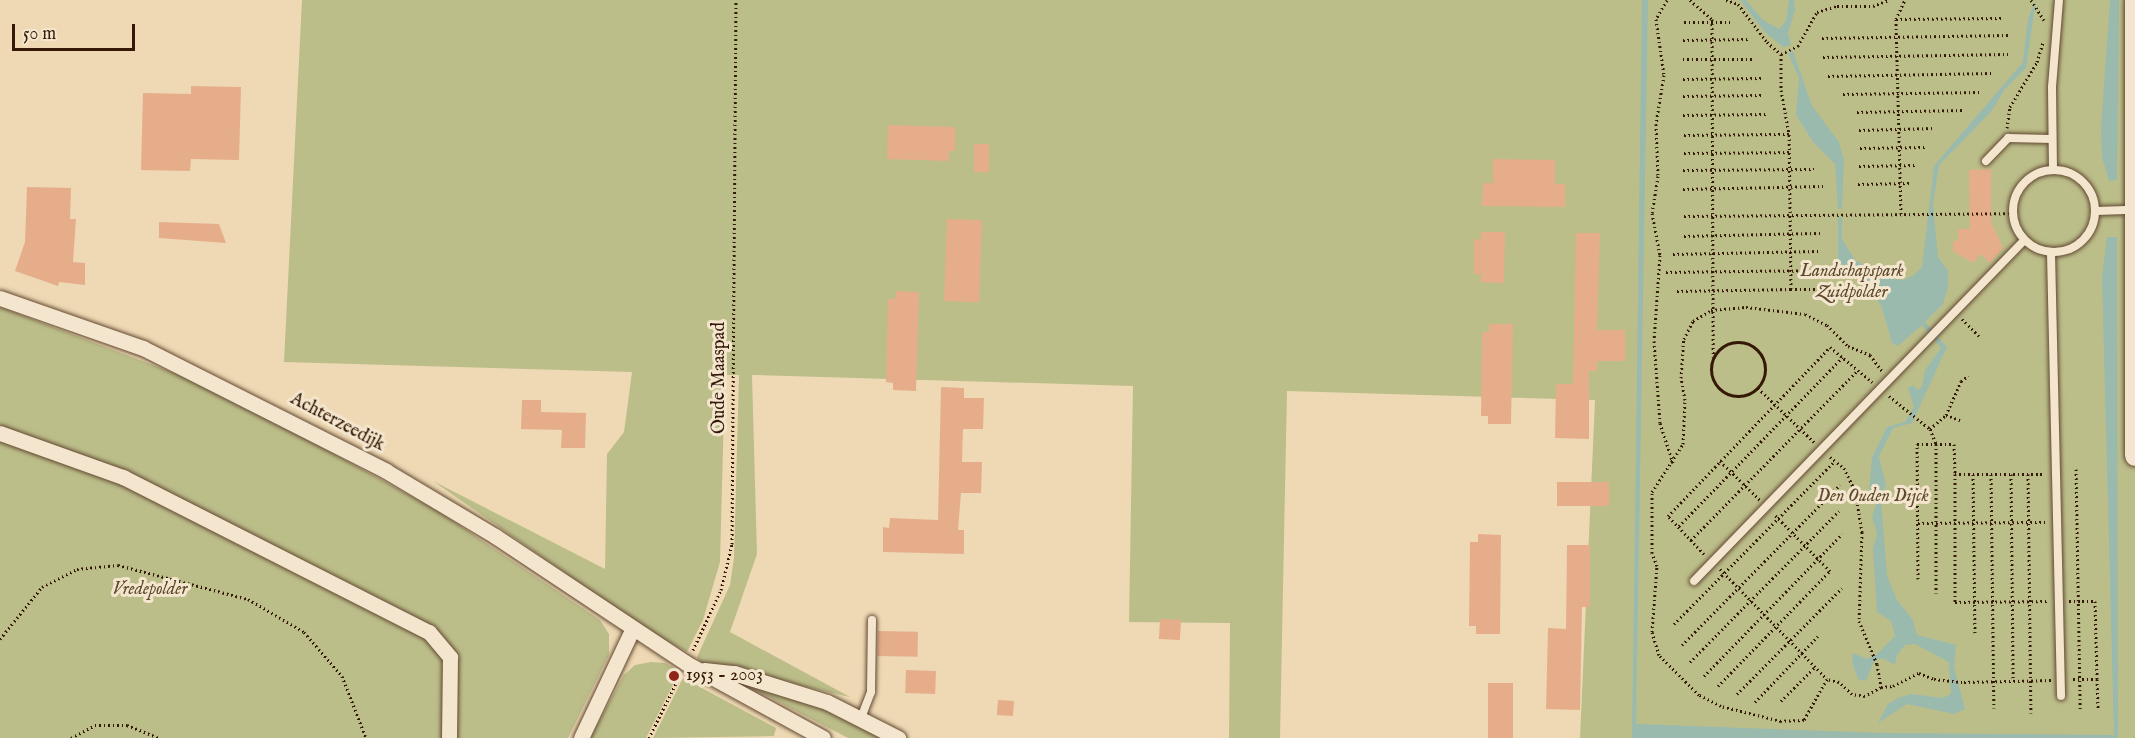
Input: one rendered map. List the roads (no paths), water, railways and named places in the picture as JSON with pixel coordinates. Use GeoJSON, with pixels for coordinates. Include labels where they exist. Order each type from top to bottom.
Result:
{"type":"FeatureCollection","features":[{"type":"Feature","properties":{"kind":"main road"},"geometry":{"type":"LineString","coordinates":[[2135,0],[2135,454]]}},
{"type":"Feature","properties":{"kind":"street","name":"Achterzeedijk"},"geometry":{"type":"LineString","coordinates":[[0,298],[143,348],[295,423],[495,536],[632,630],[814,736]]}},
{"type":"Feature","properties":{"kind":"street"},"geometry":{"type":"LineString","coordinates":[[0,433],[123,477],[429,632],[450,657],[449,738]]}},
{"type":"Feature","properties":{"kind":"street"},"geometry":{"type":"LineString","coordinates":[[581,738],[632,630]]}},
{"type":"Feature","properties":{"kind":"street","name":"Achterzeedijk"},"geometry":{"type":"LineString","coordinates":[[691,666],[734,673],[827,702],[898,738]]}},
{"type":"Feature","properties":{"kind":"lane"},"geometry":{"type":"LineString","coordinates":[[2053,170],[2052,139],[2059,0]]}},
{"type":"Feature","properties":{"kind":"lane"},"geometry":{"type":"LineString","coordinates":[[1986,161],[2008,138],[2052,139]]}},
{"type":"Feature","properties":{"kind":"lane"},"geometry":{"type":"LineString","coordinates":[[2053,170],[2066,172],[2083,182],[2094,198],[2096,211],[2086,238],[2075,247],[2051,253],[2034,248],[2025,240],[2015,227],[2012,213],[2019,188],[2028,178],[2053,170]]}},
{"type":"Feature","properties":{"kind":"lane"},"geometry":{"type":"LineString","coordinates":[[2096,211],[2134,210]]}},
{"type":"Feature","properties":{"kind":"lane"},"geometry":{"type":"LineString","coordinates":[[1694,581],[2025,240]]}},
{"type":"Feature","properties":{"kind":"lane"},"geometry":{"type":"LineString","coordinates":[[2051,253],[2061,696]]}},
{"type":"Feature","properties":{"kind":"lane"},"geometry":{"type":"LineString","coordinates":[[861,718],[871,692],[872,620]]}},
{"type":"Feature","properties":{"kind":"place","name":"1953 - 2003"},"geometry":{"type":"Point","coordinates":[674,676]}},
{"type":"Feature","properties":{"kind":"park label","name":"Landschapspark Zuidpolder"},"geometry":{"type":"Point","coordinates":[1852,283]}},
{"type":"Feature","properties":{"kind":"park label","name":"Den Ouden Dijck"},"geometry":{"type":"Point","coordinates":[1873,497]}},
{"type":"Feature","properties":{"kind":"park label","name":"Vredepolder"},"geometry":{"type":"Point","coordinates":[150,590]}}]}
